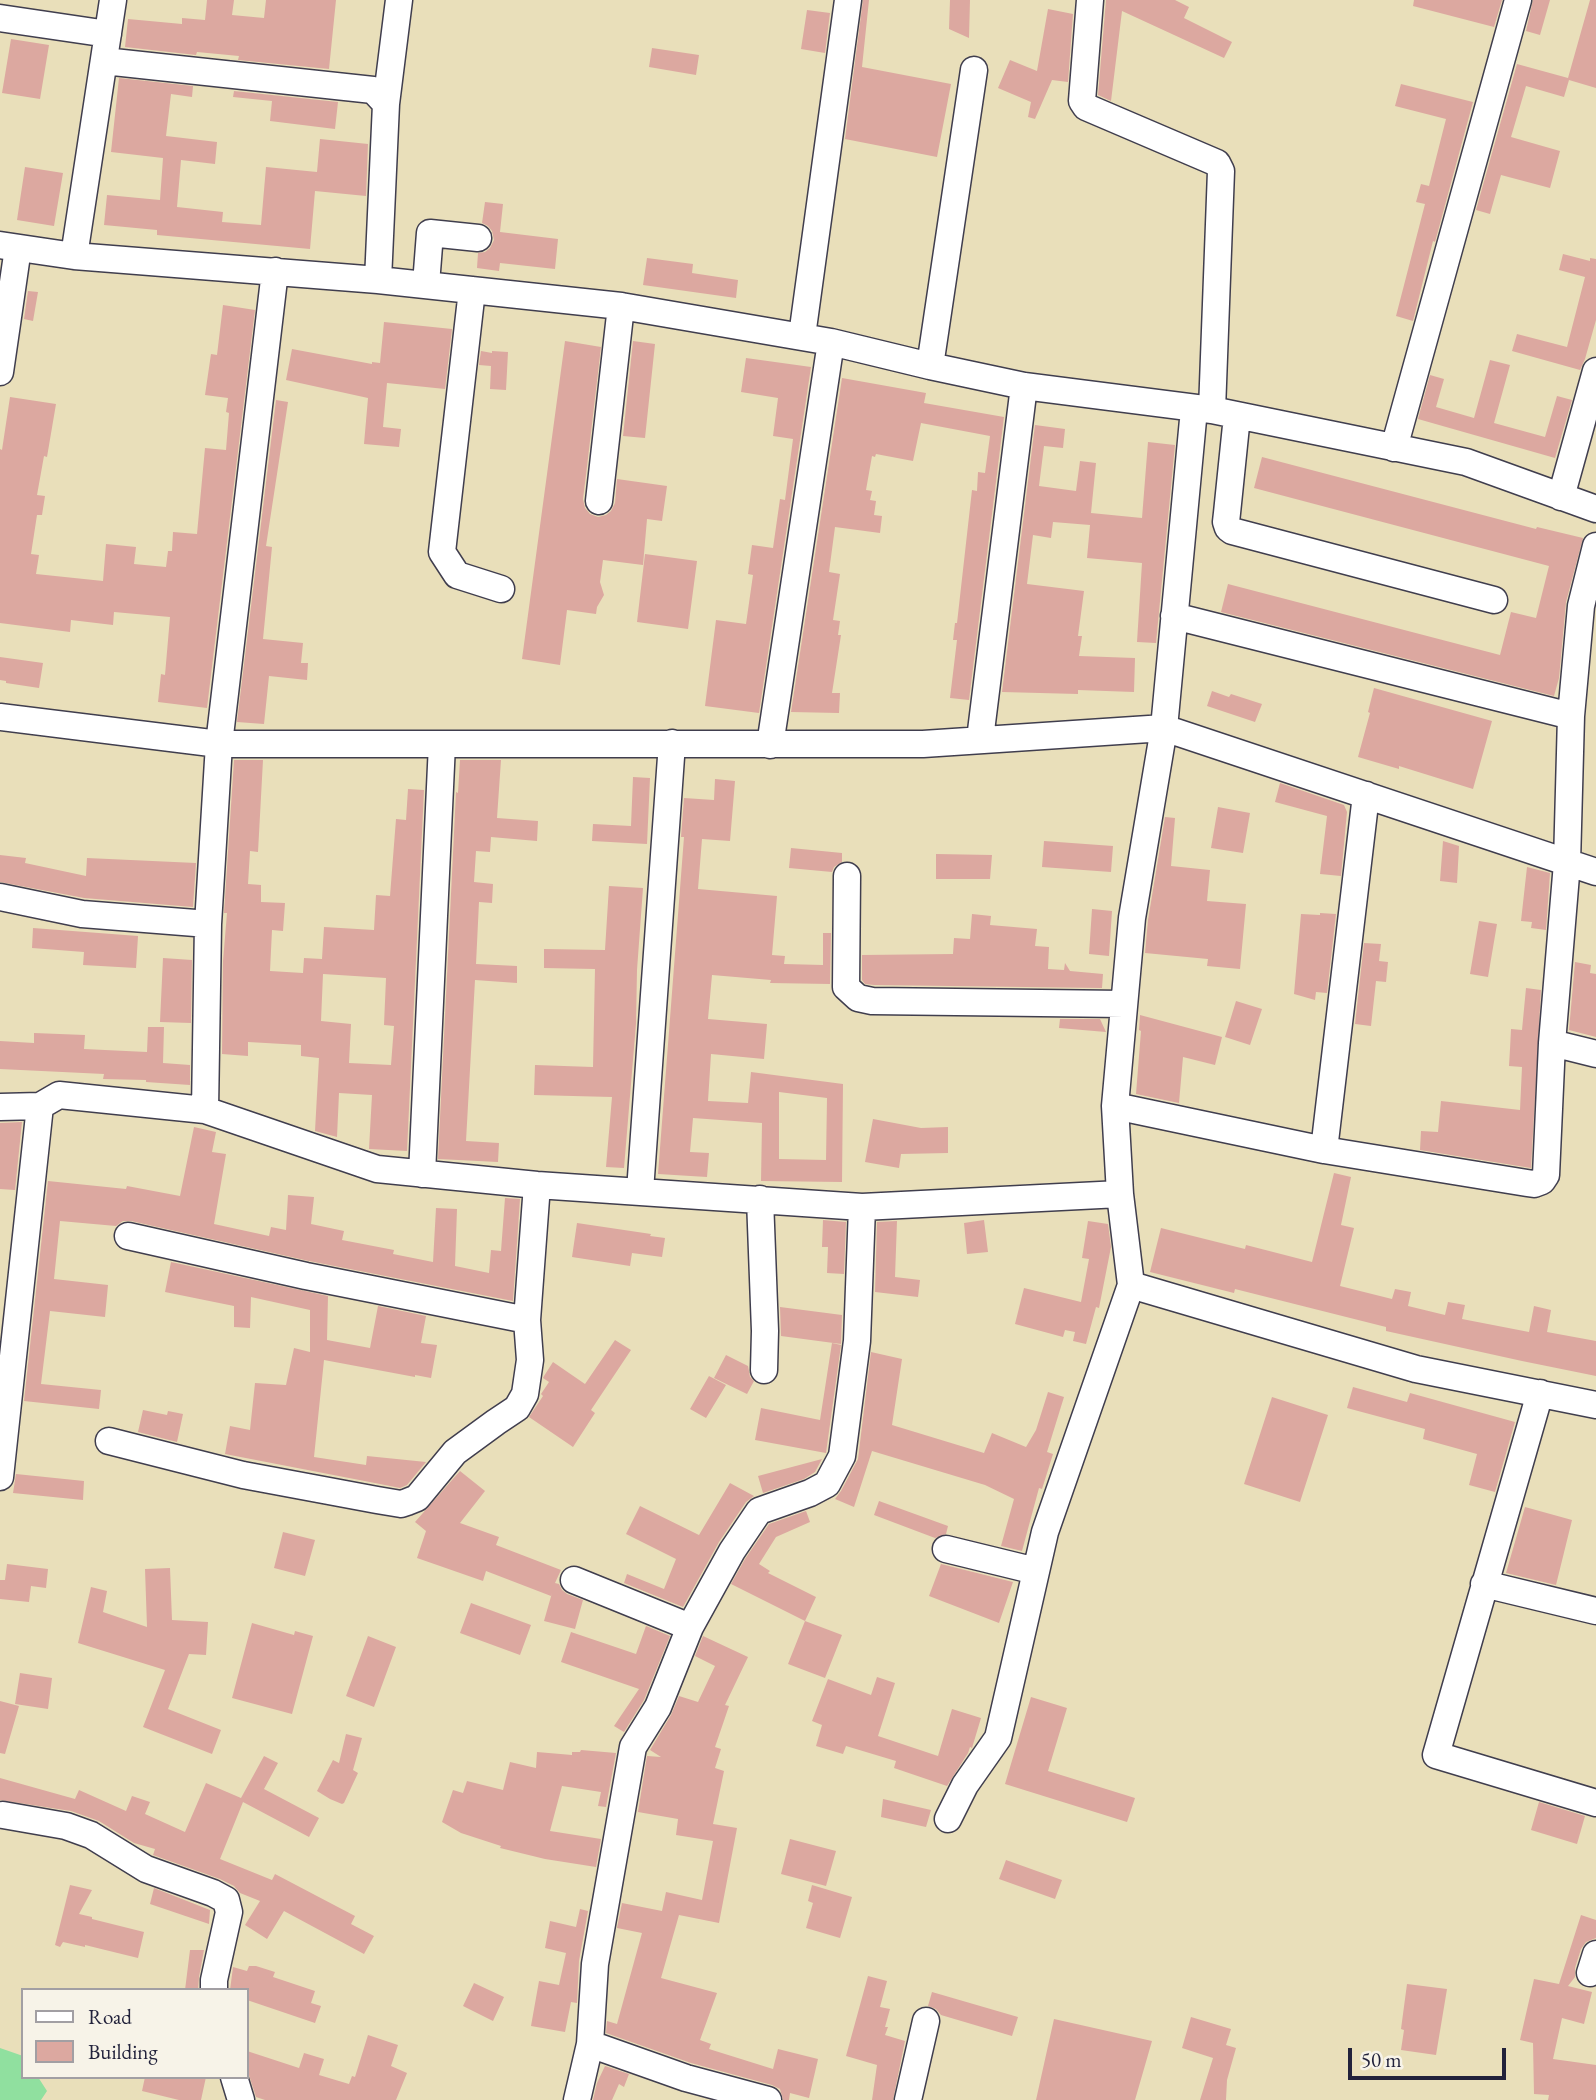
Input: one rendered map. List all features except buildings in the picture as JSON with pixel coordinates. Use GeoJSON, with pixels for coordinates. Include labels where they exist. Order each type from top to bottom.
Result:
{"type":"FeatureCollection","features":[{"type":"Feature","properties":{"kind":"street"},"geometry":{"type":"LineString","coordinates":[[74,256],[113,0]]}},
{"type":"Feature","properties":{"kind":"street"},"geometry":{"type":"LineString","coordinates":[[378,280],[386,104],[399,0]]}},
{"type":"Feature","properties":{"kind":"street"},"geometry":{"type":"LineString","coordinates":[[802,336],[848,0]]}},
{"type":"Feature","properties":{"kind":"street"},"geometry":{"type":"LineString","coordinates":[[1090,0],[1082,102],[1086,107],[1217,163],[1221,171],[1214,412],[1228,528],[1494,600]]}},
{"type":"Feature","properties":{"kind":"street"},"geometry":{"type":"LineString","coordinates":[[1394,448],[1518,0]]}},
{"type":"Feature","properties":{"kind":"street"},"geometry":{"type":"LineString","coordinates":[[0,18],[108,34]]}},
{"type":"Feature","properties":{"kind":"street"},"geometry":{"type":"LineString","coordinates":[[104,61],[373,90],[386,104]]}},
{"type":"Feature","properties":{"kind":"street"},"geometry":{"type":"LineString","coordinates":[[930,366],[974,70]]}},
{"type":"Feature","properties":{"kind":"street"},"geometry":{"type":"LineString","coordinates":[[426,284],[430,233],[478,238]]}},
{"type":"Feature","properties":{"kind":"street"},"geometry":{"type":"LineString","coordinates":[[0,372],[9,246],[74,256],[426,284],[621,306],[802,336],[1024,386],[1214,412],[1466,462],[1596,509]]}},
{"type":"Feature","properties":{"kind":"street"},"geometry":{"type":"LineString","coordinates":[[205,1110],[208,924],[219,744],[275,271]]}},
{"type":"Feature","properties":{"kind":"street"},"geometry":{"type":"LineString","coordinates":[[472,290],[442,552],[457,575],[501,589]]}},
{"type":"Feature","properties":{"kind":"street"},"geometry":{"type":"LineString","coordinates":[[599,501],[621,306]]}},
{"type":"Feature","properties":{"kind":"street"},"geometry":{"type":"LineString","coordinates":[[770,744],[831,342]]}},
{"type":"Feature","properties":{"kind":"street"},"geometry":{"type":"LineString","coordinates":[[1561,497],[1596,370]]}},
{"type":"Feature","properties":{"kind":"street"},"geometry":{"type":"LineString","coordinates":[[980,739],[1024,386]]}},
{"type":"Feature","properties":{"kind":"street"},"geometry":{"type":"LineString","coordinates":[[948,1819],[965,1786],[998,1738],[1045,1532],[1131,1285],[1120,1194],[1115,1106],[1132,918],[1164,728],[1174,616],[1214,412]]}},
{"type":"Feature","properties":{"kind":"street"},"geometry":{"type":"LineString","coordinates":[[1115,1106],[1324,1150],[1534,1184],[1542,1181],[1546,1175],[1552,1043],[1567,863],[1571,716],[1581,606],[1596,546]]}},
{"type":"Feature","properties":{"kind":"street"},"geometry":{"type":"LineString","coordinates":[[1174,616],[1571,716]]}},
{"type":"Feature","properties":{"kind":"street"},"geometry":{"type":"LineString","coordinates":[[0,717],[219,744],[923,744],[1164,728],[1596,872]]}},
{"type":"Feature","properties":{"kind":"street"},"geometry":{"type":"LineString","coordinates":[[640,1191],[672,743]]}},
{"type":"Feature","properties":{"kind":"street"},"geometry":{"type":"LineString","coordinates":[[422,1174],[442,744]]}},
{"type":"Feature","properties":{"kind":"street"},"geometry":{"type":"LineString","coordinates":[[1324,1150],[1366,795]]}},
{"type":"Feature","properties":{"kind":"street"},"geometry":{"type":"LineString","coordinates":[[847,876],[846,987],[858,998],[872,1001],[1124,1004]]}},
{"type":"Feature","properties":{"kind":"street"},"geometry":{"type":"LineString","coordinates":[[0,897],[82,914],[208,924]]}},
{"type":"Feature","properties":{"kind":"street"},"geometry":{"type":"LineString","coordinates":[[1552,1043],[1596,1054]]}},
{"type":"Feature","properties":{"kind":"street"},"geometry":{"type":"LineString","coordinates":[[0,1107],[40,1106],[59,1095],[205,1110],[377,1169],[537,1185],[862,1207],[1120,1194]]}},
{"type":"Feature","properties":{"kind":"street"},"geometry":{"type":"LineString","coordinates":[[0,1477],[40,1106]]}},
{"type":"Feature","properties":{"kind":"street"},"geometry":{"type":"LineString","coordinates":[[109,1441],[243,1475],[377,1500],[401,1504],[417,1498],[455,1452],[517,1408],[525,1394],[530,1360],[527,1320],[537,1185]]}},
{"type":"Feature","properties":{"kind":"street"},"geometry":{"type":"LineString","coordinates":[[760,1199],[764,1370]]}},
{"type":"Feature","properties":{"kind":"street"},"geometry":{"type":"LineString","coordinates":[[577,2100],[590,2044],[596,1964],[633,1747],[658,1707],[690,1627],[732,1551],[759,1511],[827,1485],[842,1457],[857,1341],[862,1207]]}},
{"type":"Feature","properties":{"kind":"street"},"geometry":{"type":"LineString","coordinates":[[128,1236],[306,1276],[527,1320]]}},
{"type":"Feature","properties":{"kind":"street"},"geometry":{"type":"LineString","coordinates":[[1131,1285],[1416,1368],[1596,1405]]}},
{"type":"Feature","properties":{"kind":"street"},"geometry":{"type":"LineString","coordinates":[[1540,1393],[1436,1755],[1596,1803]]}},
{"type":"Feature","properties":{"kind":"street"},"geometry":{"type":"LineString","coordinates":[[946,1549],[1036,1571]]}},
{"type":"Feature","properties":{"kind":"street"},"geometry":{"type":"LineString","coordinates":[[574,1580],[690,1627]]}},
{"type":"Feature","properties":{"kind":"street"},"geometry":{"type":"LineString","coordinates":[[1484,1584],[1596,1611]]}},
{"type":"Feature","properties":{"kind":"street"},"geometry":{"type":"LineString","coordinates":[[4,1815],[66,1826],[91,1835],[146,1869],[214,1893],[226,1900],[229,1912],[214,1988]]}},
{"type":"Feature","properties":{"kind":"street"},"geometry":{"type":"LineString","coordinates":[[908,2100],[926,2021]]}},
{"type":"Feature","properties":{"kind":"street"},"geometry":{"type":"LineString","coordinates":[[590,2044],[686,2078],[768,2100]]}},
{"type":"Feature","properties":{"kind":"street"},"geometry":{"type":"LineString","coordinates":[[235,2079],[242,2100]]}},
{"type":"Feature","properties":{"kind":"green space"},"geometry":{"type":"Polygon","coordinates":[[[0,2048],[21,2055],[21,2079],[39,2079],[47,2091],[41,2100],[0,2100],[0,2048]]]}}]}
